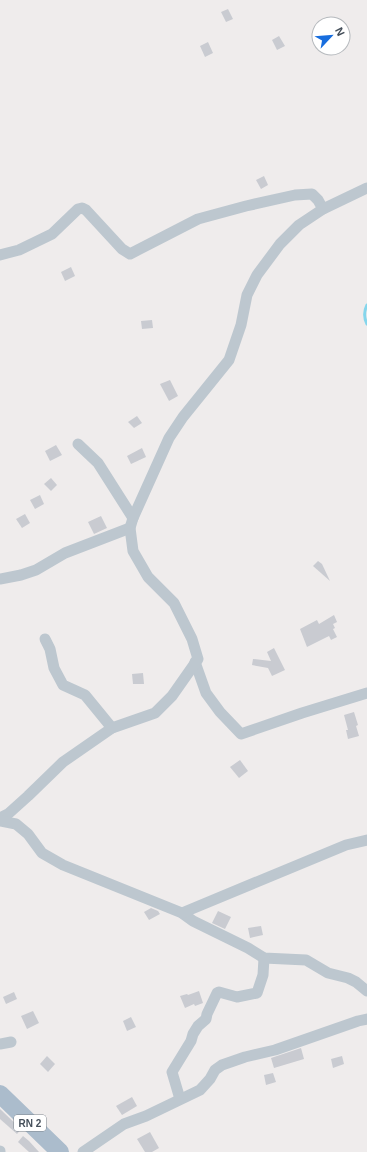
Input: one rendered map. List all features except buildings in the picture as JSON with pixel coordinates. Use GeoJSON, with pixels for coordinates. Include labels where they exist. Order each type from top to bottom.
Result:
{"type":"FeatureCollection","features":[{"type":"Feature","properties":{"kind":"main road","name":"RN 2"},"geometry":{"type":"LineString","coordinates":[[0,1094],[60,1152]]}},
{"type":"Feature","properties":{"kind":"street"},"geometry":{"type":"LineString","coordinates":[[0,579],[21,575],[36,570],[64,553],[131,523],[169,438],[183,417],[229,360],[241,325],[247,295],[257,275],[280,244],[298,225],[323,209],[367,188]]}},
{"type":"Feature","properties":{"kind":"street"},"geometry":{"type":"LineString","coordinates":[[0,254],[19,250],[52,234],[78,209],[82,208],[86,210],[122,249],[130,254],[198,219],[246,206],[295,195],[312,194],[318,200],[323,209]]}},
{"type":"Feature","properties":{"kind":"street"},"geometry":{"type":"LineString","coordinates":[[0,819],[8,814],[63,762],[112,728],[155,713],[172,696],[198,659],[192,639],[174,603],[148,577],[134,552],[131,523],[98,464],[78,444]]}},
{"type":"Feature","properties":{"kind":"street"},"geometry":{"type":"LineString","coordinates":[[45,639],[50,648],[54,668],[63,685],[85,696],[112,728]]}},
{"type":"Feature","properties":{"kind":"street"},"geometry":{"type":"LineString","coordinates":[[195,662],[206,693],[220,712],[241,734],[302,713],[367,694]]}},
{"type":"Feature","properties":{"kind":"street"},"geometry":{"type":"LineString","coordinates":[[0,819],[16,824],[28,834],[42,853],[63,865],[182,913],[193,921],[248,948],[264,958],[306,960],[328,973],[348,978],[356,982],[367,991]]}},
{"type":"Feature","properties":{"kind":"street"},"geometry":{"type":"LineString","coordinates":[[182,913],[346,845],[367,840]]}},
{"type":"Feature","properties":{"kind":"street"},"geometry":{"type":"LineString","coordinates":[[180,1099],[172,1072],[191,1041],[198,1026],[206,1020],[217,993],[219,992],[237,998],[257,993],[263,975],[264,958]]}},
{"type":"Feature","properties":{"kind":"street"},"geometry":{"type":"LineString","coordinates":[[83,1152],[124,1124],[146,1116],[200,1090],[210,1079],[215,1070],[222,1065],[245,1057],[275,1050],[358,1021],[367,1020]]}},
{"type":"Feature","properties":{"kind":"waterway"},"geometry":{"type":"LineString","coordinates":[[367,305],[365,310],[365,319],[367,324]]}}]}
